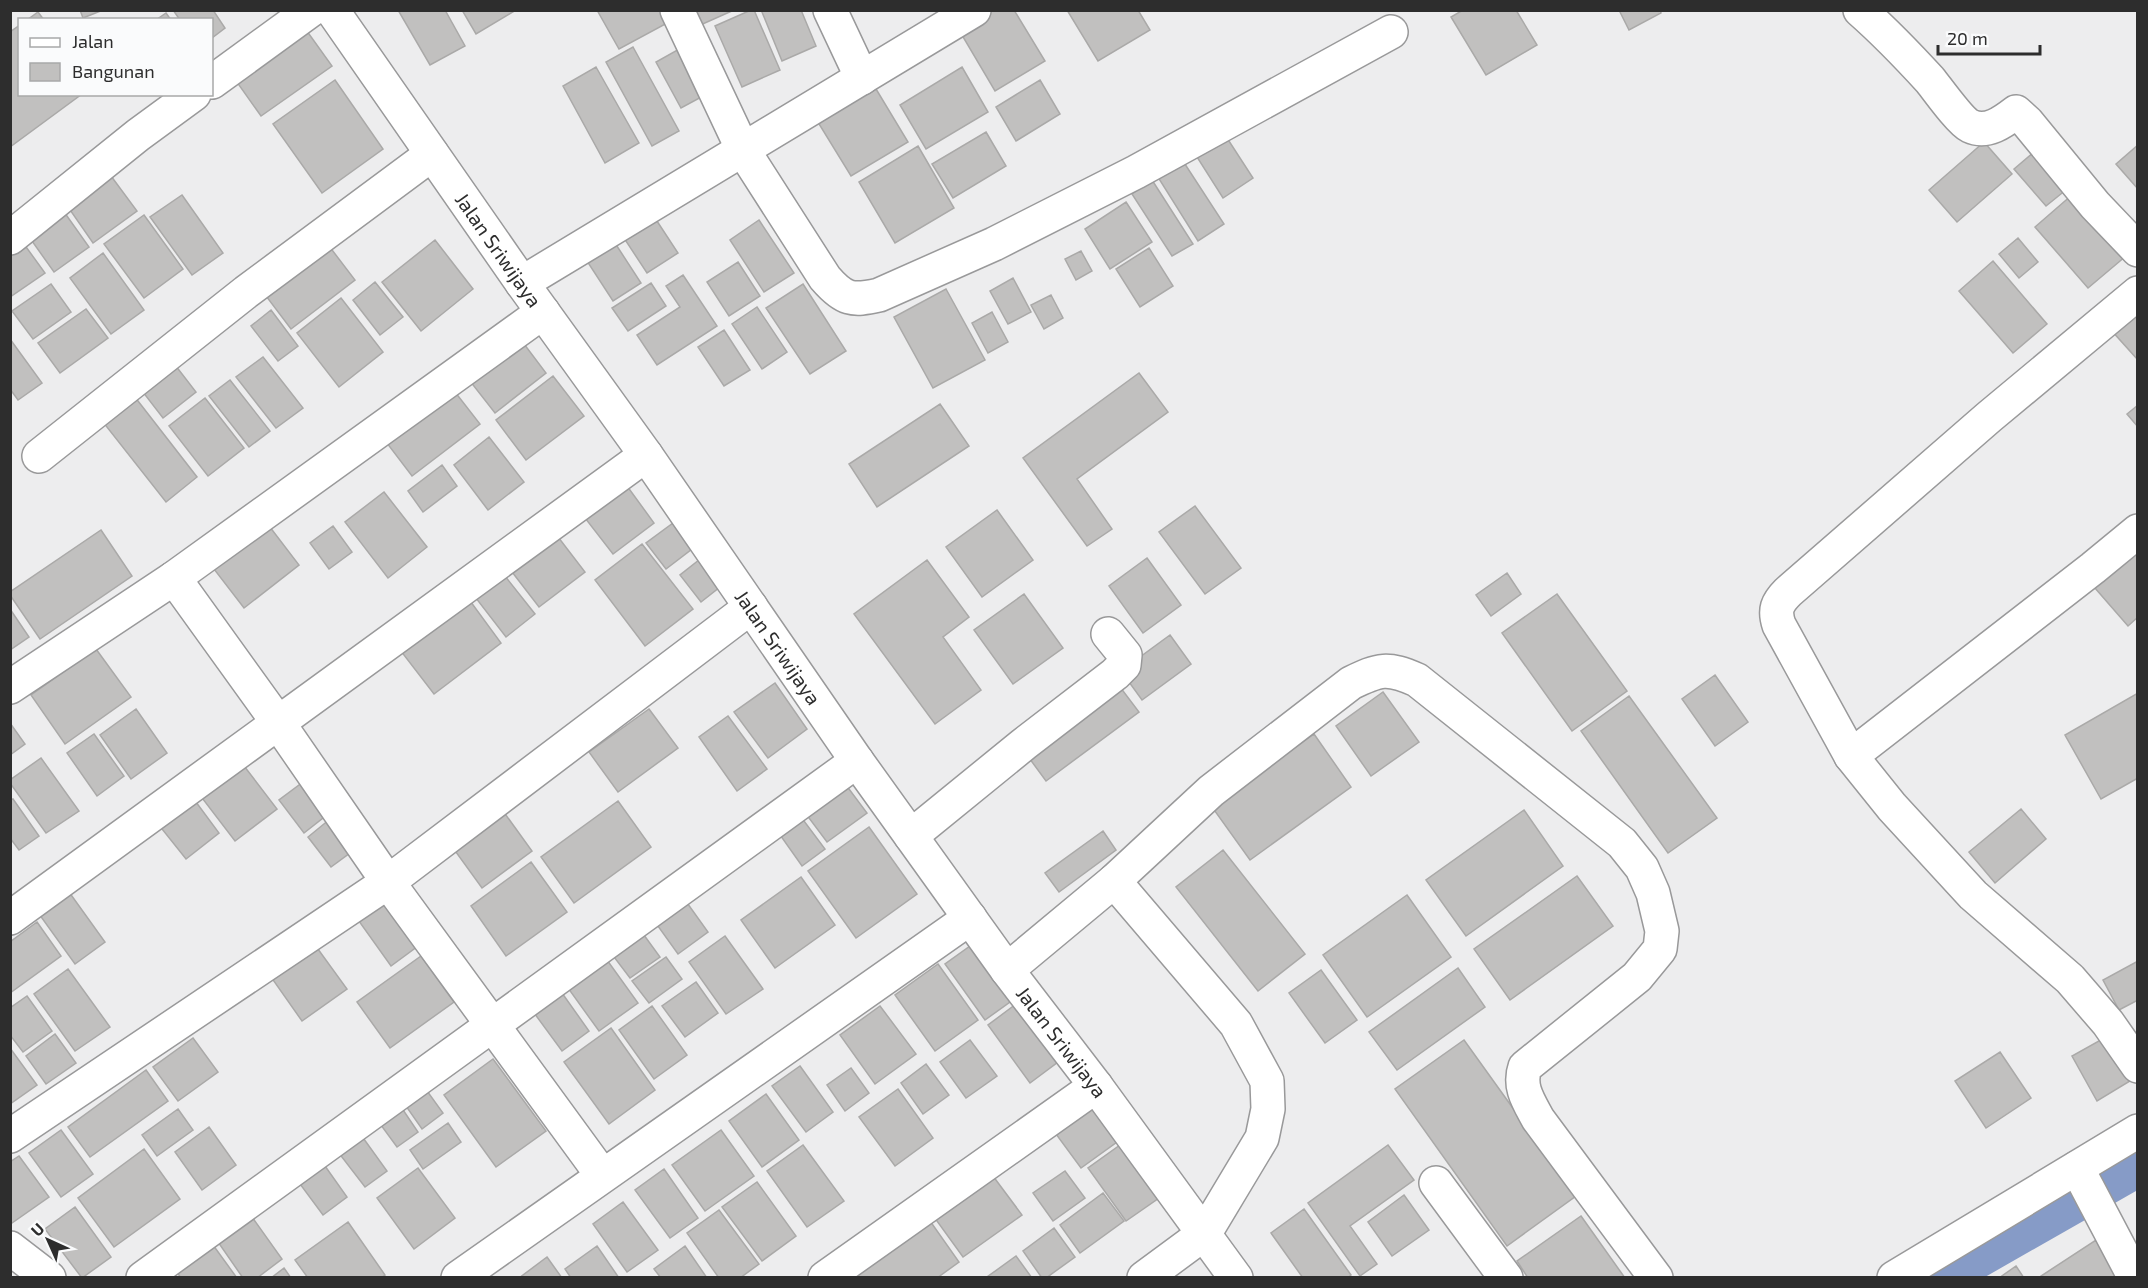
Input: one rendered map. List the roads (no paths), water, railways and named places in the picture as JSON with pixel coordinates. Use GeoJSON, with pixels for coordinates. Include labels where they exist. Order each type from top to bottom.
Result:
{"type":"FeatureCollection","features":[{"type":"Feature","properties":{"kind":"street"},"geometry":{"type":"LineString","coordinates":[[213,81],[311,10]]}},
{"type":"Feature","properties":{"kind":"street","name":"Jalan Sriwijaya"},"geometry":{"type":"LineString","coordinates":[[332,10],[522,283],[646,455],[857,761],[1007,970],[1206,1233],[1236,1278]]}},
{"type":"Feature","properties":{"kind":"street"},"geometry":{"type":"LineString","coordinates":[[676,10],[743,150],[825,278],[837,292],[845,297],[859,299],[879,295],[994,244],[1136,172],[1391,32]]}},
{"type":"Feature","properties":{"kind":"street"},"geometry":{"type":"LineString","coordinates":[[830,10],[861,78]]}},
{"type":"Feature","properties":{"kind":"street"},"geometry":{"type":"LineString","coordinates":[[522,283],[861,78],[932,21],[974,10]]}},
{"type":"Feature","properties":{"kind":"street"},"geometry":{"type":"LineString","coordinates":[[1860,10],[1929,79],[1969,126],[1985,129],[2001,123],[2016,112],[2027,122],[2095,205],[2138,250]]}},
{"type":"Feature","properties":{"kind":"street"},"geometry":{"type":"LineString","coordinates":[[10,238],[138,135],[191,96]]}},
{"type":"Feature","properties":{"kind":"street"},"geometry":{"type":"LineString","coordinates":[[39,456],[246,292],[432,154]]}},
{"type":"Feature","properties":{"kind":"street"},"geometry":{"type":"LineString","coordinates":[[2138,293],[1980,425],[1778,601],[1775,613],[1779,625],[1851,756],[1899,815],[1972,895],[2070,979],[2108,1023],[2138,1066]]}},
{"type":"Feature","properties":{"kind":"street"},"geometry":{"type":"LineString","coordinates":[[10,687],[174,578],[543,312]]}},
{"type":"Feature","properties":{"kind":"street"},"geometry":{"type":"LineString","coordinates":[[10,918],[646,455]]}},
{"type":"Feature","properties":{"kind":"street"},"geometry":{"type":"LineString","coordinates":[[1851,756],[2138,531]]}},
{"type":"Feature","properties":{"kind":"street"},"geometry":{"type":"LineString","coordinates":[[174,578],[279,724],[388,882],[602,1175]]}},
{"type":"Feature","properties":{"kind":"street"},"geometry":{"type":"LineString","coordinates":[[10,1136],[388,882],[751,607]]}},
{"type":"Feature","properties":{"kind":"street"},"geometry":{"type":"LineString","coordinates":[[911,836],[1024,744],[1115,675],[1124,665],[1125,654],[1108,634]]}},
{"type":"Feature","properties":{"kind":"street"},"geometry":{"type":"LineString","coordinates":[[1007,970],[1114,881],[1211,791],[1351,682],[1374,672],[1396,671],[1417,680],[1622,843],[1642,868],[1653,893],[1662,931],[1660,949],[1637,977],[1525,1067],[1521,1077],[1524,1091],[1538,1119],[1656,1278]]}},
{"type":"Feature","properties":{"kind":"street"},"geometry":{"type":"LineString","coordinates":[[143,1278],[857,761]]}},
{"type":"Feature","properties":{"kind":"street"},"geometry":{"type":"LineString","coordinates":[[1114,881],[1236,1024],[1267,1081],[1268,1109],[1262,1138],[1206,1233],[1144,1278]]}},
{"type":"Feature","properties":{"kind":"street"},"geometry":{"type":"LineString","coordinates":[[458,1278],[970,918]]}},
{"type":"Feature","properties":{"kind":"street"},"geometry":{"type":"LineString","coordinates":[[825,1278],[1096,1086]]}},
{"type":"Feature","properties":{"kind":"street"},"geometry":{"type":"LineString","coordinates":[[1894,1278],[2083,1178],[2138,1131]]}},
{"type":"Feature","properties":{"kind":"street"},"geometry":{"type":"LineString","coordinates":[[2083,1178],[2135,1278]]}},
{"type":"Feature","properties":{"kind":"street"},"geometry":{"type":"LineString","coordinates":[[1436,1183],[1506,1278]]}},
{"type":"Feature","properties":{"kind":"street"},"geometry":{"type":"LineString","coordinates":[[10,1248],[49,1278]]}},
{"type":"Feature","properties":{"kind":"waterway"},"geometry":{"type":"LineString","coordinates":[[1947,1278],[2138,1169]]}}]}
